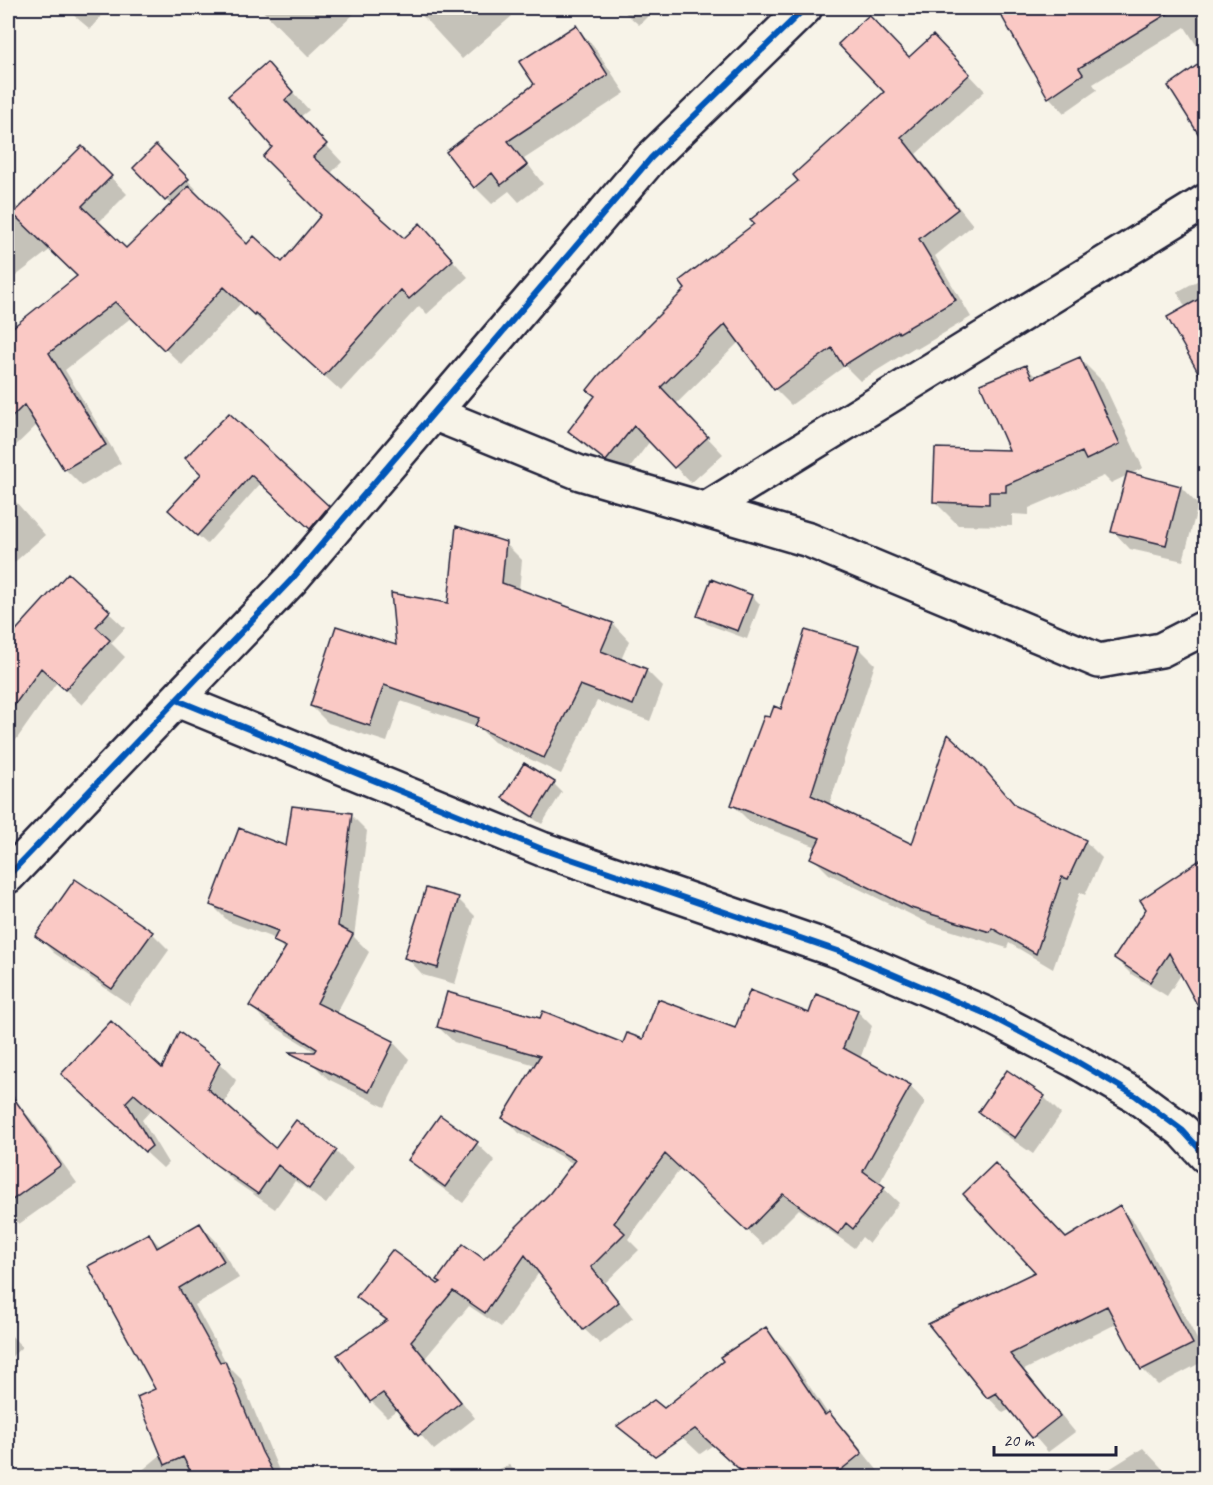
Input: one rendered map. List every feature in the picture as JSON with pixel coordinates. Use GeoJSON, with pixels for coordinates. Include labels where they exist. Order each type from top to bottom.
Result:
{"type":"FeatureCollection","features":[{"type":"Feature","properties":{"kind":"street"},"geometry":{"type":"LineString","coordinates":[[8,876],[292,579],[651,158],[805,8]]}},
{"type":"Feature","properties":{"kind":"street"},"geometry":{"type":"LineString","coordinates":[[706,509],[1206,201]]}},
{"type":"Feature","properties":{"kind":"street"},"geometry":{"type":"LineString","coordinates":[[433,413],[580,473],[809,540],[1099,661],[1161,650],[1206,627]]}},
{"type":"Feature","properties":{"kind":"street"},"geometry":{"type":"LineString","coordinates":[[177,700],[542,849],[841,952],[986,1014],[1076,1061],[1136,1096],[1183,1131],[1206,1156]]}},
{"type":"Feature","properties":{"kind":"building"},"geometry":{"type":"Polygon","coordinates":[[[997,8],[1177,8],[1079,68],[1083,74],[1048,98],[997,8]]]}},
{"type":"Feature","properties":{"kind":"building"},"geometry":{"type":"Polygon","coordinates":[[[869,15],[909,57],[933,35],[970,74],[901,137],[958,209],[919,239],[956,300],[899,333],[898,331],[843,366],[832,348],[774,390],[725,324],[661,387],[708,437],[674,468],[634,426],[606,461],[568,431],[595,396],[587,390],[599,375],[685,289],[679,281],[754,224],[750,220],[798,181],[793,175],[884,92],[838,44],[869,15]]]}},
{"type":"Feature","properties":{"kind":"building"},"geometry":{"type":"Polygon","coordinates":[[[576,25],[608,75],[508,141],[527,165],[501,185],[492,173],[474,188],[446,152],[534,84],[519,62],[576,25]]]}},
{"type":"Feature","properties":{"kind":"building"},"geometry":{"type":"Polygon","coordinates":[[[1206,59],[1206,146],[1168,86],[1206,59]]]}},
{"type":"Feature","properties":{"kind":"building"},"geometry":{"type":"Polygon","coordinates":[[[267,62],[293,92],[285,100],[327,144],[313,157],[404,238],[420,223],[453,260],[409,299],[401,290],[324,376],[224,287],[164,350],[115,302],[49,353],[106,445],[64,470],[24,405],[8,421],[8,331],[77,276],[13,214],[82,146],[112,176],[82,206],[126,248],[189,186],[247,244],[254,236],[282,262],[321,215],[263,157],[272,147],[228,96],[267,62]]]}},
{"type":"Feature","properties":{"kind":"building"},"geometry":{"type":"Polygon","coordinates":[[[156,145],[189,179],[165,201],[133,168],[156,145]]]}},
{"type":"Feature","properties":{"kind":"building"},"geometry":{"type":"Polygon","coordinates":[[[1206,295],[1206,386],[1167,317],[1206,295]]]}},
{"type":"Feature","properties":{"kind":"building"},"geometry":{"type":"Polygon","coordinates":[[[1080,357],[1120,444],[1086,460],[1082,452],[1006,485],[1006,492],[989,492],[989,504],[933,502],[935,448],[1009,450],[980,384],[1026,365],[1032,378],[1080,357]]]}},
{"type":"Feature","properties":{"kind":"building"},"geometry":{"type":"Polygon","coordinates":[[[229,413],[329,506],[310,529],[251,475],[197,536],[168,510],[201,474],[185,458],[229,413]]]}},
{"type":"Feature","properties":{"kind":"building"},"geometry":{"type":"Polygon","coordinates":[[[1127,472],[1181,486],[1166,545],[1111,532],[1127,472]]]}},
{"type":"Feature","properties":{"kind":"building"},"geometry":{"type":"Polygon","coordinates":[[[456,526],[506,542],[502,583],[613,623],[601,651],[647,669],[633,705],[580,685],[544,758],[475,726],[479,718],[384,685],[370,726],[310,706],[336,626],[396,645],[391,593],[448,603],[456,526]]]}},
{"type":"Feature","properties":{"kind":"building"},"geometry":{"type":"Polygon","coordinates":[[[68,573],[110,611],[96,627],[110,640],[65,690],[41,668],[8,714],[8,639],[68,573]]]}},
{"type":"Feature","properties":{"kind":"building"},"geometry":{"type":"Polygon","coordinates":[[[711,579],[752,595],[738,631],[697,616],[711,579]]]}},
{"type":"Feature","properties":{"kind":"building"},"geometry":{"type":"Polygon","coordinates":[[[805,630],[859,646],[811,795],[912,844],[948,734],[980,764],[1016,806],[1086,840],[1068,879],[1062,877],[1036,954],[992,928],[990,932],[911,908],[810,858],[820,838],[731,805],[764,716],[770,717],[774,706],[781,709],[805,630]]]}},
{"type":"Feature","properties":{"kind":"building"},"geometry":{"type":"Polygon","coordinates":[[[524,763],[555,782],[533,817],[502,798],[524,763]]]}},
{"type":"Feature","properties":{"kind":"building"},"geometry":{"type":"Polygon","coordinates":[[[292,806],[352,813],[338,926],[353,934],[317,1003],[394,1041],[369,1092],[288,1052],[315,1052],[317,1049],[249,1006],[286,947],[273,941],[278,931],[210,905],[239,828],[286,846],[292,806]]]}},
{"type":"Feature","properties":{"kind":"building"},"geometry":{"type":"Polygon","coordinates":[[[1206,856],[1206,1021],[1169,953],[1150,982],[1114,958],[1146,909],[1140,900],[1206,856]]]}},
{"type":"Feature","properties":{"kind":"building"},"geometry":{"type":"Polygon","coordinates":[[[75,879],[153,932],[112,989],[35,936],[75,879]]]}},
{"type":"Feature","properties":{"kind":"building"},"geometry":{"type":"Polygon","coordinates":[[[426,888],[459,897],[438,968],[404,958],[426,888]]]}},
{"type":"Feature","properties":{"kind":"building"},"geometry":{"type":"Polygon","coordinates":[[[750,990],[809,1013],[816,994],[858,1010],[843,1048],[911,1085],[863,1171],[885,1187],[853,1229],[846,1223],[838,1234],[783,1194],[747,1231],[665,1154],[614,1223],[625,1233],[591,1267],[619,1302],[583,1330],[525,1255],[485,1313],[453,1291],[411,1341],[461,1402],[418,1436],[383,1393],[370,1402],[337,1355],[387,1320],[356,1297],[392,1250],[438,1284],[441,1282],[437,1280],[463,1244],[484,1259],[550,1193],[575,1160],[502,1118],[540,1056],[437,1027],[447,992],[540,1018],[543,1011],[623,1043],[627,1033],[643,1039],[658,999],[735,1028],[750,990]]]}},
{"type":"Feature","properties":{"kind":"building"},"geometry":{"type":"Polygon","coordinates":[[[111,1021],[162,1068],[179,1032],[220,1062],[207,1088],[275,1148],[296,1120],[337,1150],[309,1189],[278,1165],[258,1194],[215,1164],[134,1094],[126,1102],[152,1146],[145,1152],[61,1074],[111,1021]]]}},
{"type":"Feature","properties":{"kind":"building"},"geometry":{"type":"Polygon","coordinates":[[[1007,1070],[1045,1096],[1015,1138],[978,1112],[1007,1070]]]}},
{"type":"Feature","properties":{"kind":"building"},"geometry":{"type":"Polygon","coordinates":[[[8,1090],[61,1165],[8,1203],[8,1090]]]}},
{"type":"Feature","properties":{"kind":"building"},"geometry":{"type":"Polygon","coordinates":[[[440,1115],[478,1142],[445,1187],[408,1160],[440,1115]]]}},
{"type":"Feature","properties":{"kind":"building"},"geometry":{"type":"Polygon","coordinates":[[[995,1163],[1066,1238],[1120,1205],[1193,1344],[1141,1370],[1107,1306],[1010,1354],[1060,1416],[1032,1438],[996,1393],[987,1398],[928,1324],[1035,1272],[963,1194],[995,1163]]]}},
{"type":"Feature","properties":{"kind":"building"},"geometry":{"type":"Polygon","coordinates":[[[200,1223],[224,1261],[179,1288],[220,1362],[225,1361],[262,1452],[276,1478],[194,1478],[183,1457],[165,1465],[137,1397],[155,1389],[88,1266],[149,1233],[157,1248],[200,1223]]]}},
{"type":"Feature","properties":{"kind":"building"},"geometry":{"type":"Polygon","coordinates":[[[766,1327],[825,1415],[829,1412],[862,1453],[831,1478],[749,1478],[695,1429],[655,1456],[617,1426],[654,1400],[664,1408],[723,1361],[720,1357],[766,1327]]]}},
{"type":"Feature","properties":{"kind":"cycle path"},"geometry":{"type":"LineString","coordinates":[[8,876],[292,579],[651,158],[805,8]]}},
{"type":"Feature","properties":{"kind":"cycle path"},"geometry":{"type":"LineString","coordinates":[[177,700],[542,849],[841,952],[986,1014],[1076,1061],[1136,1096],[1183,1131],[1206,1156]]}}]}
